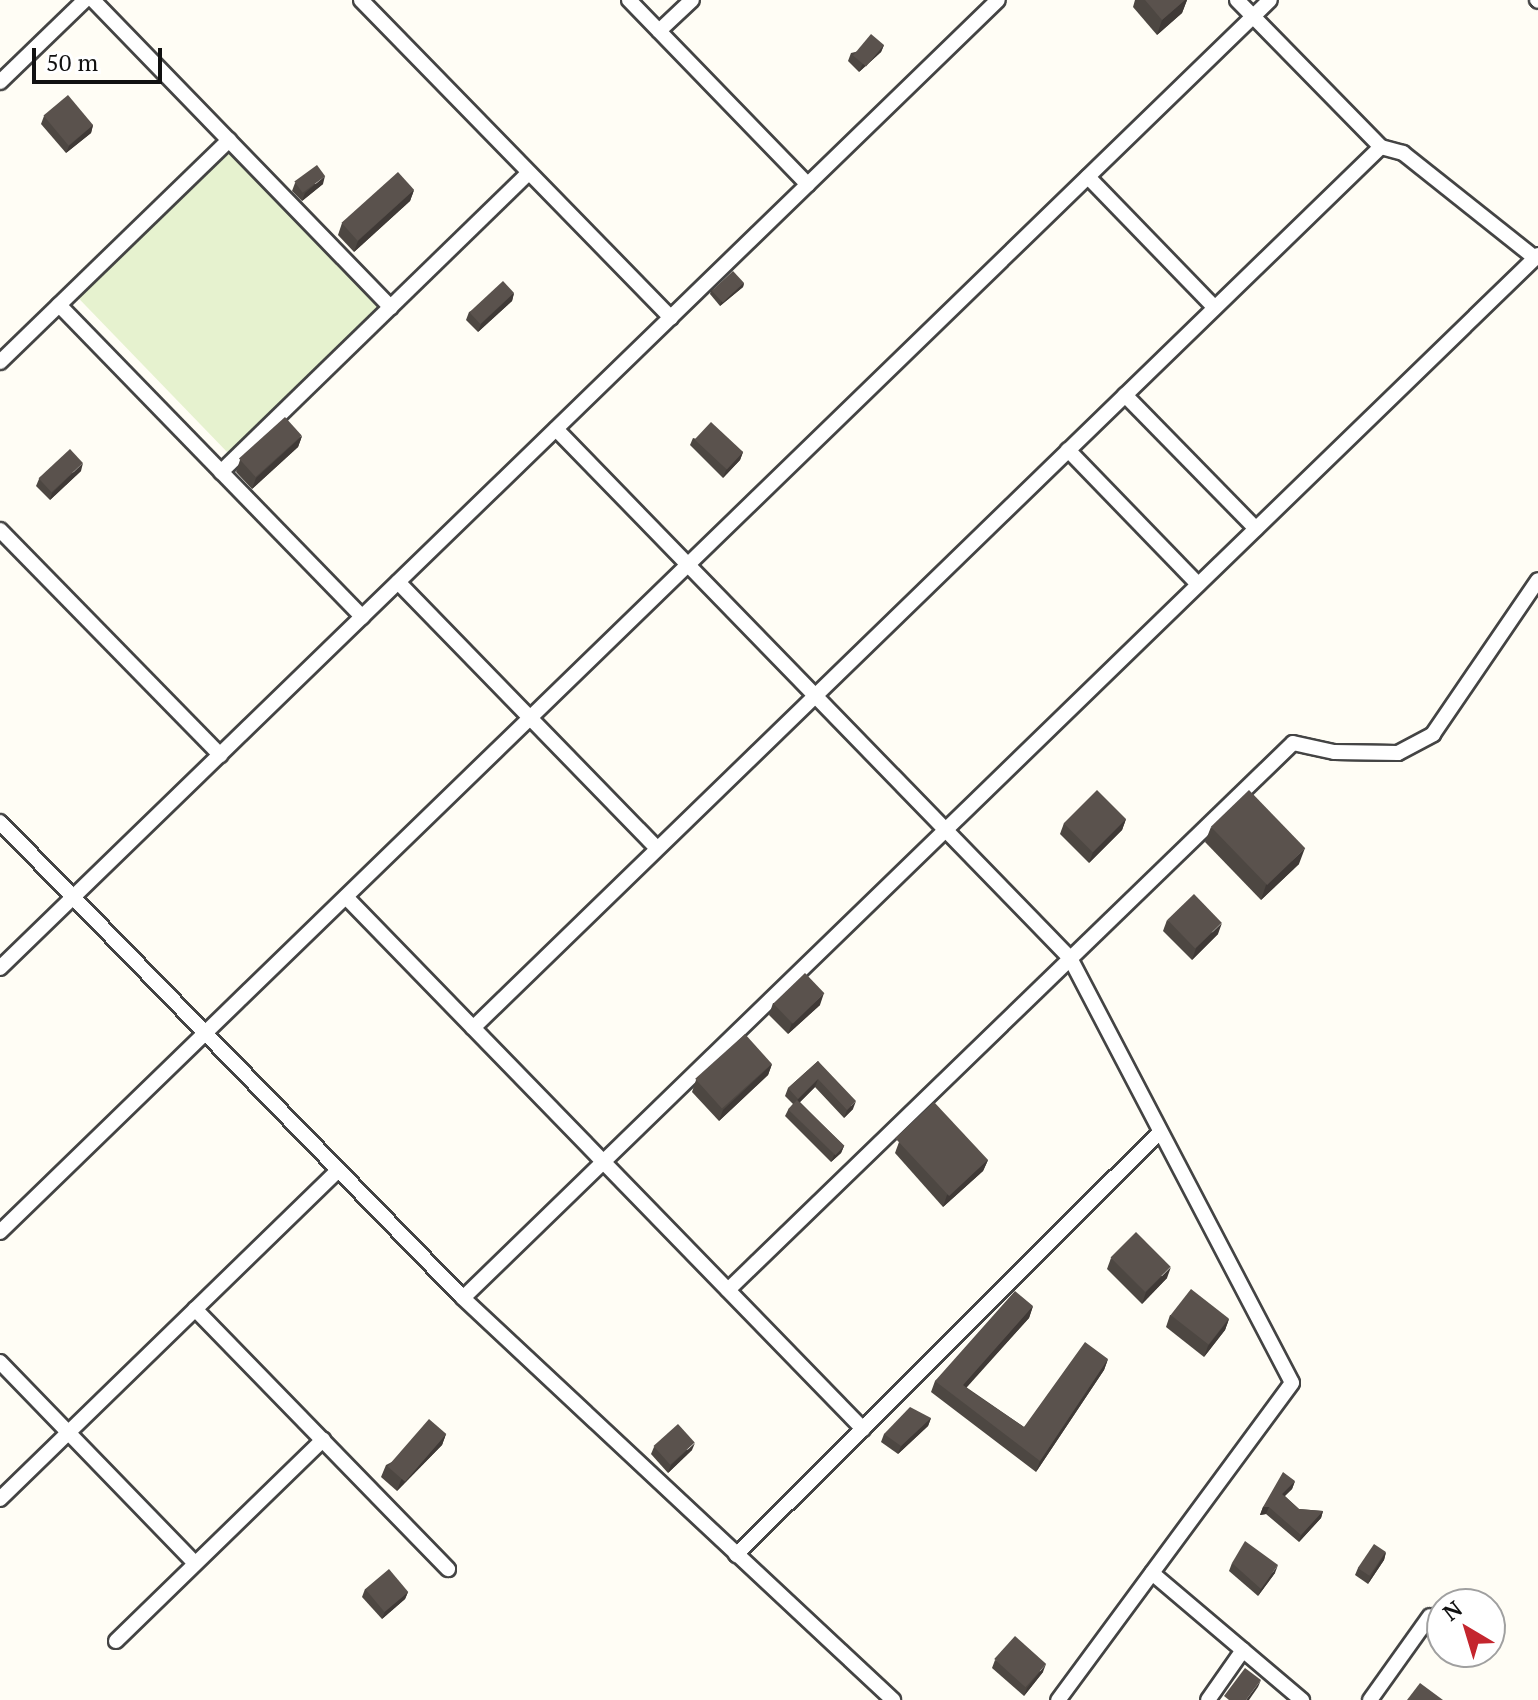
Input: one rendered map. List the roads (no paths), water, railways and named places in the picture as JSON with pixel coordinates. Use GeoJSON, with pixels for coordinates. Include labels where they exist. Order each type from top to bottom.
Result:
{"type":"FeatureCollection","features":[{"type":"Feature","properties":{"kind":"street"},"geometry":{"type":"LineString","coordinates":[[0,82],[85,0]]}},
{"type":"Feature","properties":{"kind":"street"},"geometry":{"type":"LineString","coordinates":[[93,0],[391,307]]}},
{"type":"Feature","properties":{"kind":"street"},"geometry":{"type":"LineString","coordinates":[[629,0],[808,185]]}},
{"type":"Feature","properties":{"kind":"street"},"geometry":{"type":"LineString","coordinates":[[659,31],[692,0]]}},
{"type":"Feature","properties":{"kind":"street"},"geometry":{"type":"LineString","coordinates":[[0,968],[998,0]]}},
{"type":"Feature","properties":{"kind":"street"},"geometry":{"type":"LineString","coordinates":[[463,1298],[1536,257],[1403,153],[1381,147],[1237,0]]}},
{"type":"Feature","properties":{"kind":"street"},"geometry":{"type":"LineString","coordinates":[[0,1232],[1270,0]]}},
{"type":"Feature","properties":{"kind":"street"},"geometry":{"type":"LineString","coordinates":[[363,1],[671,318]]}},
{"type":"Feature","properties":{"kind":"street"},"geometry":{"type":"LineString","coordinates":[[0,362],[229,140]]}},
{"type":"Feature","properties":{"kind":"street"},"geometry":{"type":"LineString","coordinates":[[473,1028],[1381,147]]}},
{"type":"Feature","properties":{"kind":"street"},"geometry":{"type":"LineString","coordinates":[[221,472],[529,173]]}},
{"type":"Feature","properties":{"kind":"street"},"geometry":{"type":"LineString","coordinates":[[1088,177],[1215,308]]}},
{"type":"Feature","properties":{"kind":"street"},"geometry":{"type":"LineString","coordinates":[[59,305],[362,617]]}},
{"type":"Feature","properties":{"kind":"street"},"geometry":{"type":"LineString","coordinates":[[1125,395],[1256,529]]}},
{"type":"Feature","properties":{"kind":"street"},"geometry":{"type":"LineString","coordinates":[[556,429],[1070,958],[1292,1383],[1058,1700]]}},
{"type":"Feature","properties":{"kind":"street"},"geometry":{"type":"LineString","coordinates":[[1068,450],[1198,584]]}},
{"type":"Feature","properties":{"kind":"street"},"geometry":{"type":"LineString","coordinates":[[0,530],[220,755]]}},
{"type":"Feature","properties":{"kind":"street"},"geometry":{"type":"LineString","coordinates":[[728,1290],[1293,743],[1334,752],[1398,753],[1433,734],[1538,580]]}},
{"type":"Feature","properties":{"kind":"street"},"geometry":{"type":"LineString","coordinates":[[398,582],[657,848]]}},
{"type":"Feature","properties":{"kind":"street"},"geometry":{"type":"LineString","coordinates":[[0,822],[463,1298],[893,1700]]}},
{"type":"Feature","properties":{"kind":"street"},"geometry":{"type":"LineString","coordinates":[[346,897],[863,1429]]}},
{"type":"Feature","properties":{"kind":"street"},"geometry":{"type":"LineString","coordinates":[[736,1555],[1159,1133]]}},
{"type":"Feature","properties":{"kind":"street"},"geometry":{"type":"LineString","coordinates":[[0,1499],[338,1170]]}},
{"type":"Feature","properties":{"kind":"street"},"geometry":{"type":"LineString","coordinates":[[195,1309],[448,1569]]}},
{"type":"Feature","properties":{"kind":"street"},"geometry":{"type":"LineString","coordinates":[[0,1362],[195,1563]]}},
{"type":"Feature","properties":{"kind":"street"},"geometry":{"type":"LineString","coordinates":[[116,1641],[323,1440]]}},
{"type":"Feature","properties":{"kind":"street"},"geometry":{"type":"LineString","coordinates":[[1152,1573],[1302,1700]]}},
{"type":"Feature","properties":{"kind":"street"},"geometry":{"type":"LineString","coordinates":[[1370,1700],[1426,1622]]}},
{"type":"Feature","properties":{"kind":"street"},"geometry":{"type":"LineString","coordinates":[[1208,1700],[1243,1650]]}}]}
